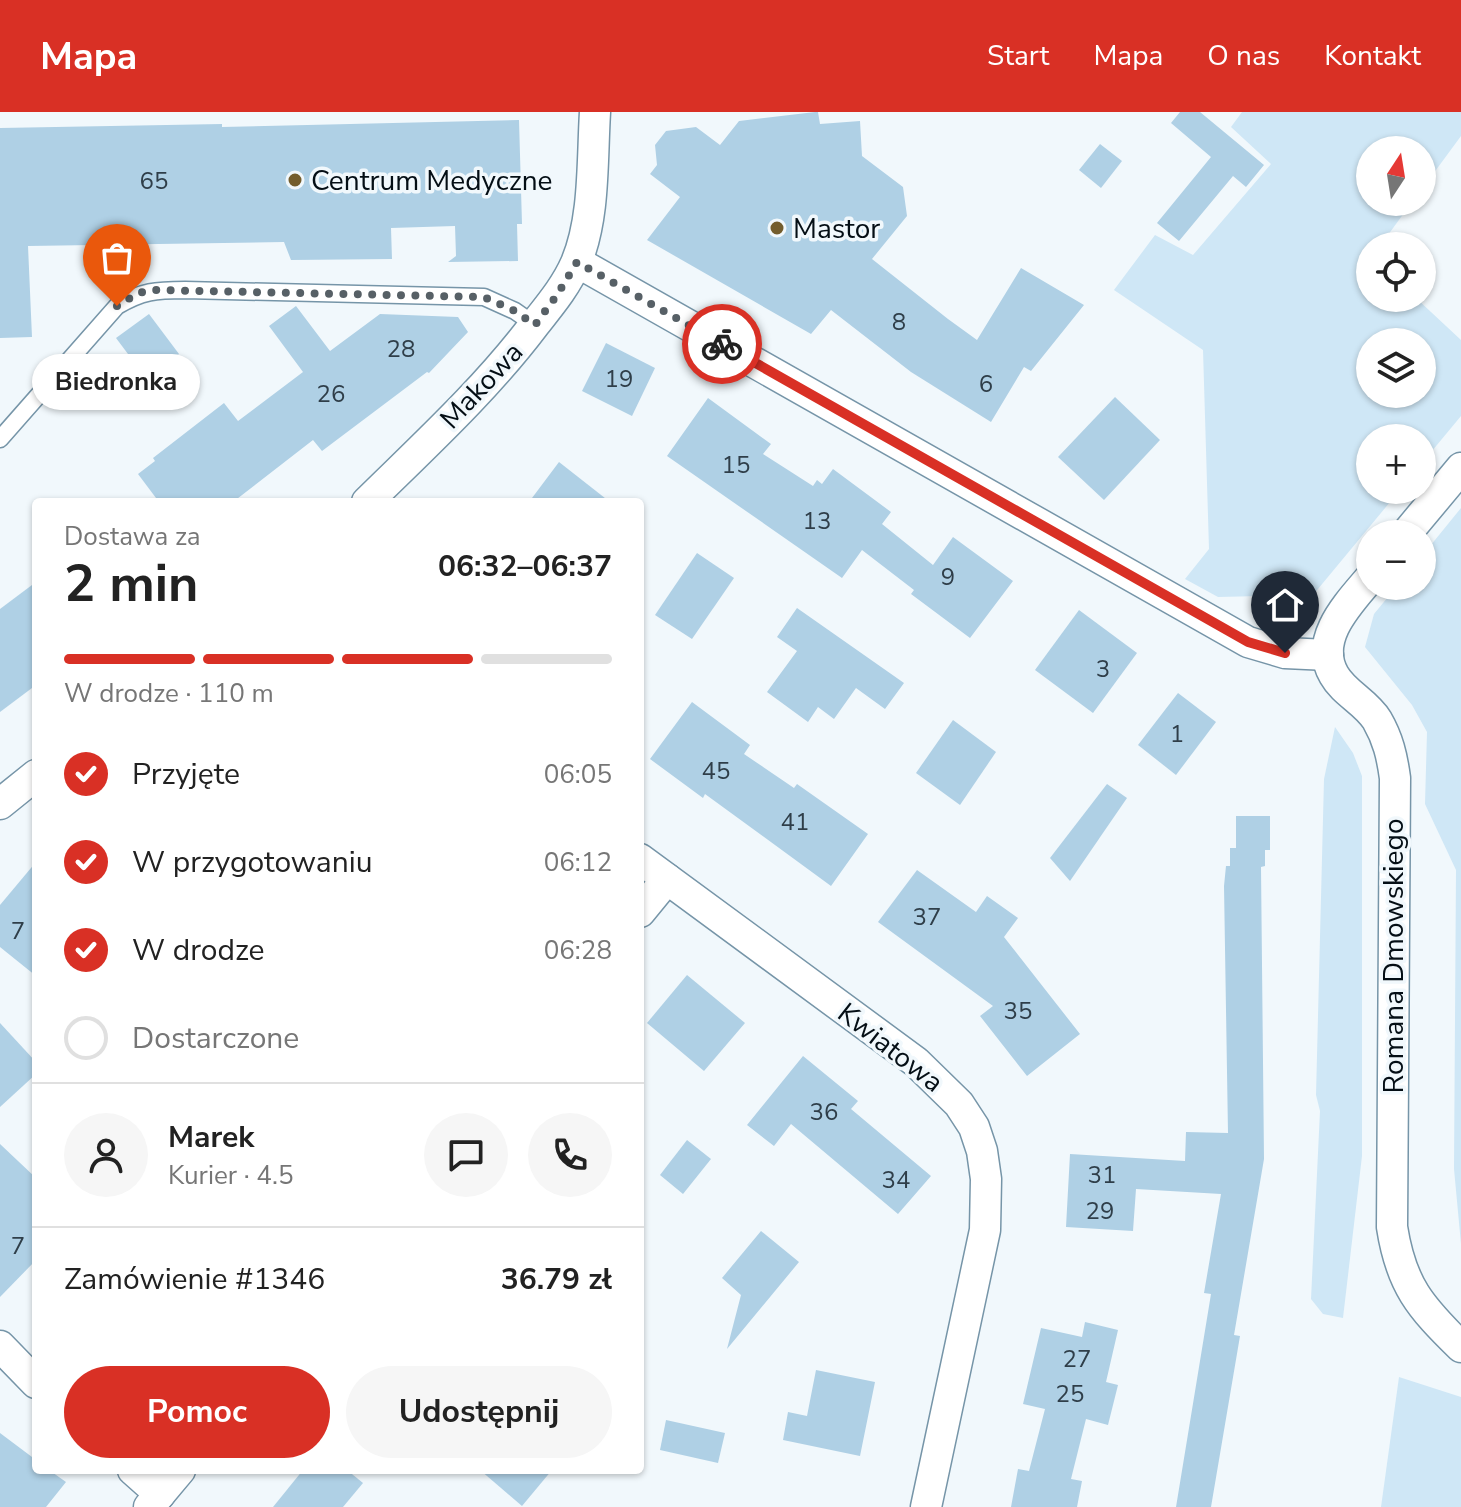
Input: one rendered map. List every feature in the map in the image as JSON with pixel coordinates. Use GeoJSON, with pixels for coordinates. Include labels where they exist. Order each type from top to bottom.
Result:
{"type":"FeatureCollection","features":[{"type":"Feature","properties":{"kind":"street","name":"Makowa"},"geometry":{"type":"LineString","coordinates":[[371,498],[505,365],[557,295],[577,262],[587,221],[595,112]]}},
{"type":"Feature","properties":{"kind":"street"},"geometry":{"type":"LineString","coordinates":[[577,262],[1248,642],[1285,653],[1328,655],[1332,629],[1356,595]]}},
{"type":"Feature","properties":{"kind":"street"},"geometry":{"type":"LineString","coordinates":[[1418,520],[1461,468]]}},
{"type":"Feature","properties":{"kind":"street","name":"Romana Dmowskiego"},"geometry":{"type":"LineString","coordinates":[[1328,655],[1334,676],[1375,717],[1391,748],[1395,778],[1392,1227],[1396,1253],[1404,1277],[1420,1304],[1461,1347]]}},
{"type":"Feature","properties":{"kind":"street"},"geometry":{"type":"LineString","coordinates":[[0,804],[32,778]]}},
{"type":"Feature","properties":{"kind":"street","name":"Kwiatowa"},"geometry":{"type":"LineString","coordinates":[[644,862],[916,1062],[959,1104],[974,1127],[986,1179],[985,1230],[926,1507]]}},
{"type":"Feature","properties":{"kind":"street"},"geometry":{"type":"LineString","coordinates":[[644,907],[667,879]]}},
{"type":"Feature","properties":{"kind":"street"},"geometry":{"type":"LineString","coordinates":[[0,1346],[32,1379]]}},
{"type":"Feature","properties":{"kind":"street"},"geometry":{"type":"LineString","coordinates":[[136,1474],[154,1501],[177,1474]]}},
{"type":"Feature","properties":{"kind":"lane"},"geometry":{"type":"LineString","coordinates":[[0,439],[117,306],[138,293],[185,290],[484,297],[515,311],[535,325]]}},
{"type":"Feature","properties":{"kind":"shaded area"},"geometry":{"type":"Polygon","coordinates":[[[1242,112],[1461,112],[1461,136],[1436,170],[1436,136],[1356,136],[1356,216],[1402,216],[1390,232],[1356,232],[1356,312],[1431,312],[1461,340],[1461,416],[1436,446],[1436,424],[1356,424],[1356,504],[1388,504],[1375,520],[1356,520],[1356,543],[1313,595],[1218,597],[1185,579],[1209,549],[1203,350],[1114,290],[1155,235],[1193,255],[1271,164],[1231,127],[1242,112]]]}},
{"type":"Feature","properties":{"kind":"shaded area"},"geometry":{"type":"Polygon","coordinates":[[[1461,508],[1461,1244],[1454,1169],[1456,870],[1425,804],[1427,732],[1412,705],[1365,647],[1374,614],[1386,600],[1436,600],[1436,539],[1461,508]]]}},
{"type":"Feature","properties":{"kind":"shaded area"},"geometry":{"type":"Polygon","coordinates":[[[1335,727],[1353,753],[1362,776],[1362,1156],[1343,1318],[1323,1314],[1311,1299],[1320,1111],[1316,1095],[1324,779],[1335,727]]]}},
{"type":"Feature","properties":{"kind":"shaded area"},"geometry":{"type":"Polygon","coordinates":[[[1399,1377],[1461,1397],[1461,1507],[1381,1507],[1399,1377]]]}},
{"type":"Feature","properties":{"kind":"building","name":"Mastor"},"geometry":{"type":"Polygon","coordinates":[[[818,112],[820,124],[860,121],[862,156],[903,187],[907,216],[872,259],[948,319],[977,340],[1021,268],[1084,305],[1031,371],[1024,367],[991,422],[911,372],[831,310],[811,334],[647,240],[680,197],[650,174],[657,165],[655,145],[666,131],[696,127],[720,145],[739,121],[818,112]]]}},
{"type":"Feature","properties":{"kind":"building"},"geometry":{"type":"Polygon","coordinates":[[[1180,112],[1200,112],[1264,165],[1246,187],[1233,176],[1179,241],[1157,223],[1211,157],[1171,123],[1180,112]]]}},
{"type":"Feature","properties":{"kind":"building"},"geometry":{"type":"Polygon","coordinates":[[[519,120],[522,224],[517,224],[518,261],[448,262],[456,256],[455,226],[391,228],[392,259],[291,260],[284,242],[28,246],[32,337],[0,338],[0,128],[222,124],[222,127],[519,120]]]}},
{"type":"Feature","properties":{"kind":"building"},"geometry":{"type":"Polygon","coordinates":[[[1100,144],[1122,161],[1101,188],[1079,170],[1100,144]]]}},
{"type":"Feature","properties":{"kind":"building"},"geometry":{"type":"Polygon","coordinates":[[[296,306],[330,351],[380,314],[458,317],[468,332],[429,373],[322,451],[313,440],[238,498],[156,498],[138,474],[155,461],[153,458],[224,403],[238,421],[303,372],[269,326],[296,306]]]}},
{"type":"Feature","properties":{"kind":"building"},"geometry":{"type":"Polygon","coordinates":[[[149,314],[179,354],[146,378],[116,338],[149,314]]]}},
{"type":"Feature","properties":{"kind":"building"},"geometry":{"type":"Polygon","coordinates":[[[606,343],[655,368],[632,416],[582,391],[606,343]]]}},
{"type":"Feature","properties":{"kind":"building"},"geometry":{"type":"Polygon","coordinates":[[[1115,397],[1160,440],[1104,500],[1058,457],[1115,397]]]}},
{"type":"Feature","properties":{"kind":"building"},"geometry":{"type":"Polygon","coordinates":[[[708,398],[771,444],[763,454],[813,486],[817,480],[822,484],[833,469],[891,512],[882,524],[933,565],[953,537],[1013,581],[970,638],[911,594],[914,590],[862,550],[842,578],[667,456],[708,398]]]}},
{"type":"Feature","properties":{"kind":"building"},"geometry":{"type":"Polygon","coordinates":[[[559,462],[605,498],[532,498],[559,462]]]}},
{"type":"Feature","properties":{"kind":"building"},"geometry":{"type":"Polygon","coordinates":[[[697,553],[734,578],[692,639],[655,615],[697,553]]]}},
{"type":"Feature","properties":{"kind":"building"},"geometry":{"type":"Polygon","coordinates":[[[32,585],[32,688],[0,712],[0,609],[32,585]]]}},
{"type":"Feature","properties":{"kind":"building"},"geometry":{"type":"Polygon","coordinates":[[[797,608],[904,683],[885,709],[856,688],[834,719],[818,707],[808,722],[767,692],[797,651],[777,637],[797,608]]]}},
{"type":"Feature","properties":{"kind":"building"},"geometry":{"type":"Polygon","coordinates":[[[1079,610],[1137,653],[1093,713],[1035,670],[1079,610]]]}},
{"type":"Feature","properties":{"kind":"building"},"geometry":{"type":"Polygon","coordinates":[[[1178,693],[1216,722],[1176,775],[1138,745],[1178,693]]]}},
{"type":"Feature","properties":{"kind":"building"},"geometry":{"type":"Polygon","coordinates":[[[692,702],[750,745],[744,754],[794,788],[797,784],[868,834],[831,886],[705,794],[703,798],[650,759],[692,702]]]}},
{"type":"Feature","properties":{"kind":"building"},"geometry":{"type":"Polygon","coordinates":[[[953,720],[996,752],[960,805],[916,773],[953,720]]]}},
{"type":"Feature","properties":{"kind":"building"},"geometry":{"type":"Polygon","coordinates":[[[1107,784],[1127,798],[1070,881],[1050,858],[1107,784]]]}},
{"type":"Feature","properties":{"kind":"building"},"geometry":{"type":"Polygon","coordinates":[[[1236,816],[1270,816],[1270,850],[1265,850],[1265,866],[1261,867],[1264,1159],[1234,1335],[1240,1336],[1211,1507],[1176,1507],[1211,1294],[1204,1293],[1221,1194],[1136,1189],[1133,1231],[1066,1227],[1070,1154],[1185,1161],[1186,1132],[1228,1133],[1224,886],[1226,866],[1230,866],[1230,848],[1236,848],[1236,816]]]}},
{"type":"Feature","properties":{"kind":"building"},"geometry":{"type":"Polygon","coordinates":[[[32,867],[32,973],[0,947],[0,905],[32,867]]]}},
{"type":"Feature","properties":{"kind":"building"},"geometry":{"type":"Polygon","coordinates":[[[917,870],[976,912],[987,896],[1018,918],[1004,937],[1080,1034],[1027,1076],[980,1016],[993,1006],[878,922],[917,870]]]}},
{"type":"Feature","properties":{"kind":"building"},"geometry":{"type":"Polygon","coordinates":[[[687,975],[745,1023],[704,1071],[647,1023],[687,975]]]}},
{"type":"Feature","properties":{"kind":"building"},"geometry":{"type":"Polygon","coordinates":[[[0,1023],[32,1058],[32,1078],[0,1107],[0,1023]]]}},
{"type":"Feature","properties":{"kind":"building"},"geometry":{"type":"Polygon","coordinates":[[[803,1056],[858,1101],[851,1109],[931,1176],[898,1214],[791,1124],[774,1146],[747,1125],[803,1056]]]}},
{"type":"Feature","properties":{"kind":"building"},"geometry":{"type":"Polygon","coordinates":[[[687,1140],[711,1159],[683,1194],[660,1175],[687,1140]]]}},
{"type":"Feature","properties":{"kind":"building"},"geometry":{"type":"Polygon","coordinates":[[[0,1144],[32,1174],[32,1264],[0,1297],[0,1144]]]}},
{"type":"Feature","properties":{"kind":"building"},"geometry":{"type":"Polygon","coordinates":[[[761,1231],[799,1262],[727,1349],[741,1295],[722,1278],[761,1231]]]}},
{"type":"Feature","properties":{"kind":"building"},"geometry":{"type":"Polygon","coordinates":[[[1085,1322],[1118,1330],[1106,1382],[1118,1385],[1108,1425],[1086,1419],[1071,1479],[1082,1481],[1077,1507],[1011,1507],[1018,1469],[1029,1471],[1045,1409],[1023,1404],[1041,1328],[1082,1337],[1085,1322]]]}},
{"type":"Feature","properties":{"kind":"building"},"geometry":{"type":"Polygon","coordinates":[[[816,1370],[875,1382],[860,1456],[783,1440],[788,1412],[807,1416],[816,1370]]]}},
{"type":"Feature","properties":{"kind":"building"},"geometry":{"type":"Polygon","coordinates":[[[666,1420],[725,1433],[718,1463],[660,1450],[666,1420]]]}},
{"type":"Feature","properties":{"kind":"building"},"geometry":{"type":"Polygon","coordinates":[[[0,1433],[32,1457],[32,1474],[55,1474],[66,1482],[46,1507],[0,1507],[0,1433]]]}},
{"type":"Feature","properties":{"kind":"building"},"geometry":{"type":"Polygon","coordinates":[[[300,1474],[352,1474],[363,1483],[343,1507],[273,1507],[300,1474]]]}},
{"type":"Feature","properties":{"kind":"building"},"geometry":{"type":"Polygon","coordinates":[[[485,1474],[549,1474],[522,1506],[485,1474]]]}},
{"type":"Feature","properties":{"kind":"way so far"},"geometry":{"type":"LineString","coordinates":[[117,306],[138,293],[155,290],[484,297],[501,303],[535,325],[577,262],[722,344]]}},
{"type":"Feature","properties":{"kind":"place","name":"Centrum Medyczne"},"geometry":{"type":"Point","coordinates":[295,180]}},
{"type":"Feature","properties":{"kind":"place","name":"Mastor"},"geometry":{"type":"Point","coordinates":[777,228]}},
{"type":"Feature","properties":{"kind":"place","name":"Biedronka"},"geometry":{"type":"Point","coordinates":[117,306]}},
{"type":"Feature","properties":{"kind":"route"},"geometry":{"type":"LineString","coordinates":[[722,344],[1248,642],[1285,653]]}}]}
